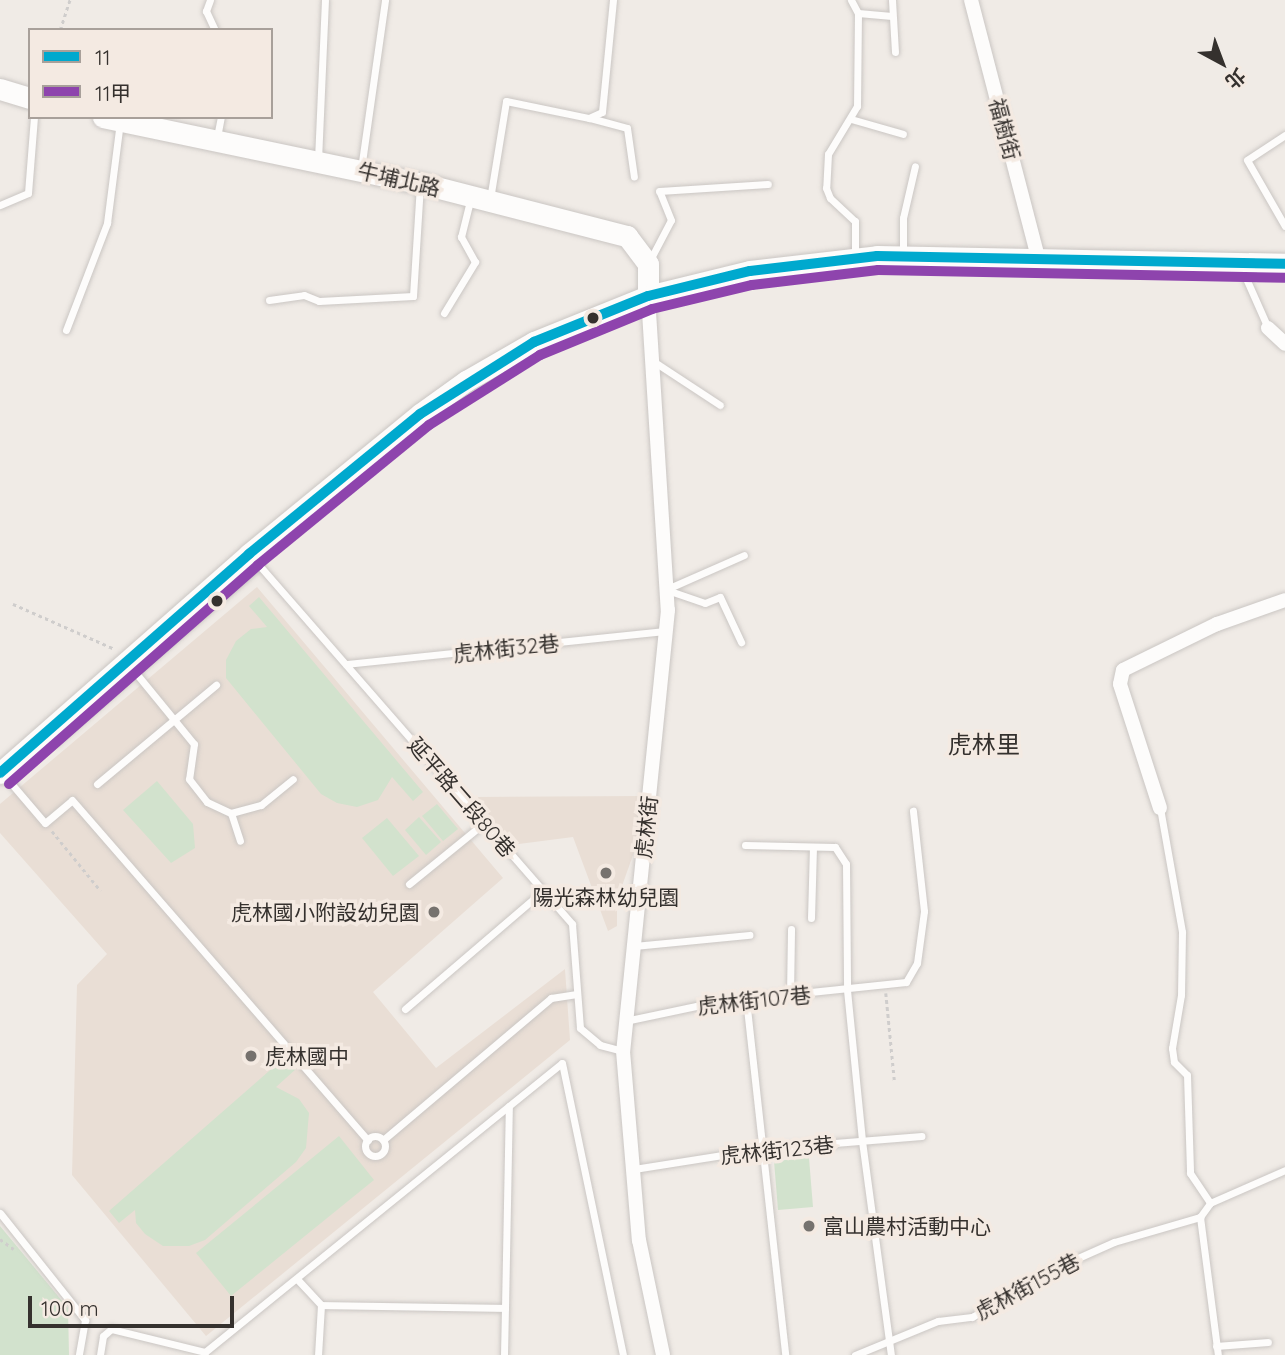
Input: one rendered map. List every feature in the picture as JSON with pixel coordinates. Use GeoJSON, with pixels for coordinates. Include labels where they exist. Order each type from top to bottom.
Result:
{"type":"FeatureCollection","features":[{"type":"Feature","properties":{"kind":"street","name":"福樹街"},"geometry":{"type":"LineString","coordinates":[[971,0],[1038,258]]}},
{"type":"Feature","properties":{"kind":"street"},"geometry":{"type":"LineString","coordinates":[[2,94],[28,98]]}},
{"type":"Feature","properties":{"kind":"street","name":"牛埔北路"},"geometry":{"type":"LineString","coordinates":[[115,119],[360,170],[628,236],[648,264]]}},
{"type":"Feature","properties":{"kind":"street"},"geometry":{"type":"LineString","coordinates":[[1,772],[47,732],[132,667],[254,559],[466,381],[534,342],[648,296],[750,271],[855,258],[1038,258],[1285,264]]}},
{"type":"Feature","properties":{"kind":"street"},"geometry":{"type":"LineString","coordinates":[[648,264],[648,296]]}},
{"type":"Feature","properties":{"kind":"street","name":"虎林街"},"geometry":{"type":"LineString","coordinates":[[648,296],[667,590],[666,631],[623,1051],[639,1240],[663,1355]]}},
{"type":"Feature","properties":{"kind":"street"},"geometry":{"type":"LineString","coordinates":[[1268,328],[1285,344]]}},
{"type":"Feature","properties":{"kind":"street"},"geometry":{"type":"LineString","coordinates":[[1160,808],[1120,684],[1123,670],[1217,624],[1285,600]]}},
{"type":"Feature","properties":{"kind":"lane"},"geometry":{"type":"LineString","coordinates":[[209,0],[206,11],[214,28]]}},
{"type":"Feature","properties":{"kind":"lane"},"geometry":{"type":"LineString","coordinates":[[318,161],[326,0]]}},
{"type":"Feature","properties":{"kind":"lane"},"geometry":{"type":"LineString","coordinates":[[360,170],[385,0]]}},
{"type":"Feature","properties":{"kind":"lane"},"geometry":{"type":"LineString","coordinates":[[589,118],[602,112],[605,101],[613,0]]}},
{"type":"Feature","properties":{"kind":"lane"},"geometry":{"type":"LineString","coordinates":[[850,0],[858,13],[857,106],[828,154],[826,188],[830,198],[855,221],[855,258]]}},
{"type":"Feature","properties":{"kind":"lane"},"geometry":{"type":"LineString","coordinates":[[892,0],[895,52]]}},
{"type":"Feature","properties":{"kind":"lane"},"geometry":{"type":"LineString","coordinates":[[858,13],[892,16]]}},
{"type":"Feature","properties":{"kind":"lane"},"geometry":{"type":"LineString","coordinates":[[444,313],[475,262],[461,237],[481,199],[506,101],[627,128],[634,177]]}},
{"type":"Feature","properties":{"kind":"lane"},"geometry":{"type":"LineString","coordinates":[[0,205],[28,193],[34,119]]}},
{"type":"Feature","properties":{"kind":"lane"},"geometry":{"type":"LineString","coordinates":[[66,330],[107,223],[115,119]]}},
{"type":"Feature","properties":{"kind":"lane"},"geometry":{"type":"LineString","coordinates":[[217,139],[221,119]]}},
{"type":"Feature","properties":{"kind":"lane"},"geometry":{"type":"LineString","coordinates":[[851,119],[904,134]]}},
{"type":"Feature","properties":{"kind":"lane"},"geometry":{"type":"LineString","coordinates":[[1285,135],[1247,160],[1285,226]]}},
{"type":"Feature","properties":{"kind":"lane"},"geometry":{"type":"LineString","coordinates":[[903,257],[903,218],[915,166]]}},
{"type":"Feature","properties":{"kind":"lane"},"geometry":{"type":"LineString","coordinates":[[268,300],[304,295],[319,301],[413,296],[420,184]]}},
{"type":"Feature","properties":{"kind":"lane"},"geometry":{"type":"LineString","coordinates":[[648,264],[671,220],[659,191],[768,184]]}},
{"type":"Feature","properties":{"kind":"lane"},"geometry":{"type":"LineString","coordinates":[[1239,263],[1268,328]]}},
{"type":"Feature","properties":{"kind":"lane"},"geometry":{"type":"LineString","coordinates":[[652,361],[720,405]]}},
{"type":"Feature","properties":{"kind":"lane"},"geometry":{"type":"LineString","coordinates":[[667,590],[744,555]]}},
{"type":"Feature","properties":{"kind":"lane","name":"延平路二段80巷"},"geometry":{"type":"LineString","coordinates":[[254,559],[572,924],[580,1028],[600,1045],[623,1051]]}},
{"type":"Feature","properties":{"kind":"lane"},"geometry":{"type":"LineString","coordinates":[[667,590],[705,603],[720,597],[741,642]]}},
{"type":"Feature","properties":{"kind":"lane","name":"虎林街32巷"},"geometry":{"type":"LineString","coordinates":[[346,664],[666,631]]}},
{"type":"Feature","properties":{"kind":"lane"},"geometry":{"type":"LineString","coordinates":[[132,667],[194,744],[190,779],[207,802],[231,813],[261,806],[293,779]]}},
{"type":"Feature","properties":{"kind":"lane"},"geometry":{"type":"LineString","coordinates":[[97,784],[216,685]]}},
{"type":"Feature","properties":{"kind":"lane"},"geometry":{"type":"LineString","coordinates":[[1,772],[45,823],[72,800],[368,1140],[368,1152],[377,1155],[384,1149],[383,1139]]}},
{"type":"Feature","properties":{"kind":"lane"},"geometry":{"type":"LineString","coordinates":[[1160,808],[1182,932],[1181,995],[1172,1048],[1174,1062],[1187,1075],[1190,1173],[1210,1203]]}},
{"type":"Feature","properties":{"kind":"lane","name":"虎林街107巷"},"geometry":{"type":"LineString","coordinates":[[624,1021],[746,999],[906,982],[917,963],[924,911],[913,811]]}},
{"type":"Feature","properties":{"kind":"lane"},"geometry":{"type":"LineString","coordinates":[[231,813],[240,841]]}},
{"type":"Feature","properties":{"kind":"lane"},"geometry":{"type":"LineString","coordinates":[[409,884],[484,823]]}},
{"type":"Feature","properties":{"kind":"lane"},"geometry":{"type":"LineString","coordinates":[[745,845],[835,847],[846,864],[847,990],[886,1343],[891,1355]]}},
{"type":"Feature","properties":{"kind":"lane"},"geometry":{"type":"LineString","coordinates":[[811,918],[813,847]]}},
{"type":"Feature","properties":{"kind":"lane"},"geometry":{"type":"LineString","coordinates":[[405,1009],[544,890]]}},
{"type":"Feature","properties":{"kind":"lane"},"geometry":{"type":"LineString","coordinates":[[790,995],[791,929]]}},
{"type":"Feature","properties":{"kind":"lane"},"geometry":{"type":"LineString","coordinates":[[634,946],[749,935]]}},
{"type":"Feature","properties":{"kind":"lane"},"geometry":{"type":"LineString","coordinates":[[383,1139],[551,998],[577,994]]}},
{"type":"Feature","properties":{"kind":"lane"},"geometry":{"type":"LineString","coordinates":[[746,999],[760,1149],[785,1355]]}},
{"type":"Feature","properties":{"kind":"lane"},"geometry":{"type":"LineString","coordinates":[[100,1355],[103,1336],[111,1329],[205,1352],[562,1063],[623,1355]]}},
{"type":"Feature","properties":{"kind":"lane"},"geometry":{"type":"LineString","coordinates":[[504,1355],[509,1106]]}},
{"type":"Feature","properties":{"kind":"lane"},"geometry":{"type":"LineString","coordinates":[[368,1140],[375,1136],[383,1139]]}},
{"type":"Feature","properties":{"kind":"lane","name":"虎林街123巷"},"geometry":{"type":"LineString","coordinates":[[633,1169],[760,1149],[921,1136]]}},
{"type":"Feature","properties":{"kind":"lane"},"geometry":{"type":"LineString","coordinates":[[1218,1355],[1200,1217],[1210,1203],[1285,1170]]}},
{"type":"Feature","properties":{"kind":"lane"},"geometry":{"type":"LineString","coordinates":[[0,1213],[85,1320],[79,1355]]}},
{"type":"Feature","properties":{"kind":"lane","name":"虎林街155巷"},"geometry":{"type":"LineString","coordinates":[[855,1355],[939,1321],[972,1317],[1060,1266],[1114,1242],[1200,1217]]}},
{"type":"Feature","properties":{"kind":"lane"},"geometry":{"type":"LineString","coordinates":[[297,1279],[321,1305],[318,1355]]}},
{"type":"Feature","properties":{"kind":"lane"},"geometry":{"type":"LineString","coordinates":[[321,1305],[505,1308]]}},
{"type":"Feature","properties":{"kind":"lane"},"geometry":{"type":"LineString","coordinates":[[1216,1346],[1268,1342]]}},
{"type":"Feature","properties":{"kind":"path"},"geometry":{"type":"LineString","coordinates":[[61,28],[70,0]]}},
{"type":"Feature","properties":{"kind":"path"},"geometry":{"type":"LineString","coordinates":[[13,604],[109,644],[132,667]]}},
{"type":"Feature","properties":{"kind":"path"},"geometry":{"type":"LineString","coordinates":[[45,823],[101,891]]}},
{"type":"Feature","properties":{"kind":"path"},"geometry":{"type":"LineString","coordinates":[[886,986],[895,1084]]}},
{"type":"Feature","properties":{"kind":"shaded area"},"geometry":{"type":"Polygon","coordinates":[[[257,587],[503,878],[373,992],[436,1068],[565,969],[570,1040],[206,1336],[72,1175],[77,985],[107,954],[0,833],[0,804],[257,587]]]}},
{"type":"Feature","properties":{"kind":"shaded area","name":"陽光森林幼兒園"},"geometry":{"type":"Polygon","coordinates":[[[641,796],[638,841],[617,900],[617,926],[608,931],[573,837],[511,845],[476,797],[641,796]]]}},
{"type":"Feature","properties":{"kind":"green space"},"geometry":{"type":"Polygon","coordinates":[[[259,597],[423,792],[413,801],[392,777],[378,800],[357,807],[337,803],[321,794],[226,678],[226,660],[236,641],[251,629],[267,627],[249,606],[259,597]]]}},
{"type":"Feature","properties":{"kind":"green space"},"geometry":{"type":"Polygon","coordinates":[[[157,781],[193,824],[195,848],[171,863],[123,810],[157,781]]]}},
{"type":"Feature","properties":{"kind":"green space"},"geometry":{"type":"Polygon","coordinates":[[[437,804],[458,829],[443,841],[422,816],[437,804]]]}},
{"type":"Feature","properties":{"kind":"green space"},"geometry":{"type":"Polygon","coordinates":[[[419,817],[441,842],[426,855],[405,830],[419,817]]]}},
{"type":"Feature","properties":{"kind":"green space"},"geometry":{"type":"Polygon","coordinates":[[[387,818],[419,856],[393,876],[362,838],[387,818]]]}},
{"type":"Feature","properties":{"kind":"green space"},"geometry":{"type":"Polygon","coordinates":[[[285,1057],[296,1069],[276,1087],[299,1099],[309,1113],[306,1148],[296,1162],[205,1240],[189,1246],[163,1246],[145,1234],[136,1223],[135,1210],[119,1223],[109,1211],[285,1057]]]}},
{"type":"Feature","properties":{"kind":"green space"},"geometry":{"type":"Polygon","coordinates":[[[339,1136],[374,1180],[231,1296],[196,1253],[339,1136]]]}},
{"type":"Feature","properties":{"kind":"green space"},"geometry":{"type":"Polygon","coordinates":[[[809,1158],[813,1207],[778,1210],[774,1161],[809,1158]]]}},
{"type":"Feature","properties":{"kind":"green space"},"geometry":{"type":"Polygon","coordinates":[[[0,1226],[68,1308],[69,1355],[0,1355],[0,1226]]]}},
{"type":"Feature","properties":{"kind":"transit line","name":"11"},"geometry":{"type":"LineString","coordinates":[[0,773],[249,554],[420,414],[534,342],[648,296],[750,271],[877,256],[1285,264]]}},
{"type":"Feature","properties":{"kind":"transit line","name":"11甲"},"geometry":{"type":"LineString","coordinates":[[9,784],[258,565],[429,425],[540,355],[652,309],[752,285],[878,270],[1285,278]]}},
{"type":"Feature","properties":{"kind":"place","name":"陽光森林幼兒園"},"geometry":{"type":"Point","coordinates":[606,873]}},
{"type":"Feature","properties":{"kind":"place","name":"虎林國小附設幼兒園"},"geometry":{"type":"Point","coordinates":[434,912]}},
{"type":"Feature","properties":{"kind":"place","name":"虎林國中"},"geometry":{"type":"Point","coordinates":[251,1056]}},
{"type":"Feature","properties":{"kind":"place","name":"富山農村活動中心"},"geometry":{"type":"Point","coordinates":[809,1226]}},
{"type":"Feature","properties":{"kind":"district","name":"虎林里"},"geometry":{"type":"Point","coordinates":[984,745]}}]}
